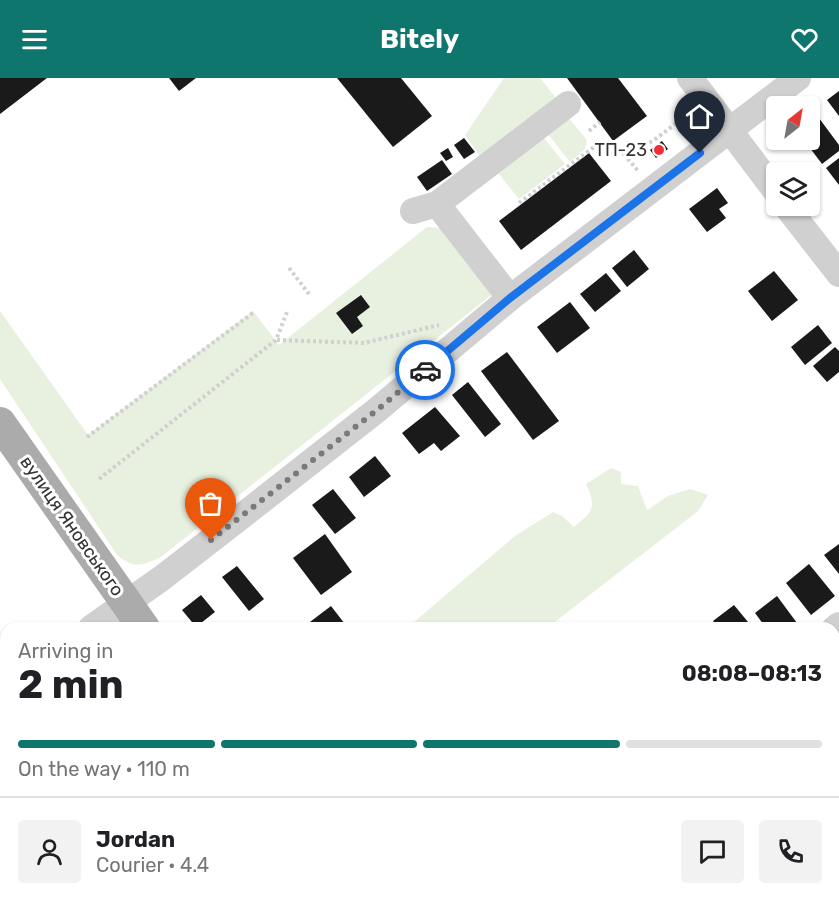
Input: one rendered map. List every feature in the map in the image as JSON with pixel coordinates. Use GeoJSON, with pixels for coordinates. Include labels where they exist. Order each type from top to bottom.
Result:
{"type":"FeatureCollection","features":[{"type":"Feature","properties":{"kind":"main road","name":"вулиця Яновського"},"geometry":{"type":"LineString","coordinates":[[0,423],[140,622]]}},
{"type":"Feature","properties":{"kind":"street"},"geometry":{"type":"LineString","coordinates":[[690,78],[766,179]]}},
{"type":"Feature","properties":{"kind":"street"},"geometry":{"type":"LineString","coordinates":[[99,622],[165,575],[377,410],[722,121],[798,78]]}},
{"type":"Feature","properties":{"kind":"street"},"geometry":{"type":"LineString","coordinates":[[510,298],[425,208],[568,104]]}},
{"type":"Feature","properties":{"kind":"street"},"geometry":{"type":"LineString","coordinates":[[794,216],[839,274]]}},
{"type":"Feature","properties":{"kind":"path"},"geometry":{"type":"LineString","coordinates":[[519,203],[598,144],[609,153],[624,154],[648,145],[685,116],[722,121]]}},
{"type":"Feature","properties":{"kind":"path"},"geometry":{"type":"LineString","coordinates":[[589,131],[600,123]]}},
{"type":"Feature","properties":{"kind":"path"},"geometry":{"type":"LineString","coordinates":[[624,154],[640,174]]}},
{"type":"Feature","properties":{"kind":"path"},"geometry":{"type":"LineString","coordinates":[[289,268],[309,294]]}},
{"type":"Feature","properties":{"kind":"path"},"geometry":{"type":"LineString","coordinates":[[87,437],[254,312]]}},
{"type":"Feature","properties":{"kind":"path"},"geometry":{"type":"LineString","coordinates":[[99,479],[276,340],[287,312]]}},
{"type":"Feature","properties":{"kind":"path"},"geometry":{"type":"LineString","coordinates":[[276,340],[364,343],[439,325]]}},
{"type":"Feature","properties":{"kind":"green space"},"geometry":{"type":"Polygon","coordinates":[[[504,78],[540,78],[556,98],[484,162],[465,135],[504,78]]]}},
{"type":"Feature","properties":{"kind":"green space"},"geometry":{"type":"Polygon","coordinates":[[[567,116],[587,140],[585,149],[570,162],[544,129],[567,116]]]}},
{"type":"Feature","properties":{"kind":"green space"},"geometry":{"type":"Polygon","coordinates":[[[540,133],[565,164],[519,199],[495,169],[540,133]]]}},
{"type":"Feature","properties":{"kind":"green space"},"geometry":{"type":"Polygon","coordinates":[[[427,227],[444,228],[495,292],[161,557],[148,562],[138,565],[117,555],[0,379],[0,311],[88,435],[253,311],[279,345],[427,227]]]}},
{"type":"Feature","properties":{"kind":"green space"},"geometry":{"type":"Polygon","coordinates":[[[611,468],[621,472],[621,484],[638,486],[647,510],[668,496],[690,489],[708,495],[698,511],[555,622],[414,622],[515,536],[553,512],[562,516],[574,527],[589,513],[591,508],[591,499],[586,484],[611,468]]]}},
{"type":"Feature","properties":{"kind":"building"},"geometry":{"type":"Polygon","coordinates":[[[0,78],[47,78],[0,114],[0,78]]]}},
{"type":"Feature","properties":{"kind":"building"},"geometry":{"type":"Polygon","coordinates":[[[169,78],[196,78],[179,91],[169,78]]]}},
{"type":"Feature","properties":{"kind":"building"},"geometry":{"type":"Polygon","coordinates":[[[337,78],[401,78],[432,116],[393,147],[337,78]]]}},
{"type":"Feature","properties":{"kind":"building"},"geometry":{"type":"Polygon","coordinates":[[[567,78],[618,78],[647,116],[613,141],[567,78]]]}},
{"type":"Feature","properties":{"kind":"building"},"geometry":{"type":"Polygon","coordinates":[[[839,91],[839,116],[827,100],[839,91]]]}},
{"type":"Feature","properties":{"kind":"building"},"geometry":{"type":"Polygon","coordinates":[[[820,119],[839,145],[839,151],[822,164],[812,150],[820,150],[820,119]]]}},
{"type":"Feature","properties":{"kind":"building"},"geometry":{"type":"Polygon","coordinates":[[[464,138],[475,152],[464,159],[454,145],[464,138]]]}},
{"type":"Feature","properties":{"kind":"building","name":"ТП-23"},"geometry":{"type":"Polygon","coordinates":[[[662,141],[668,149],[656,158],[650,150],[662,141]]]}},
{"type":"Feature","properties":{"kind":"building"},"geometry":{"type":"Polygon","coordinates":[[[448,148],[453,157],[446,161],[440,153],[448,148]]]}},
{"type":"Feature","properties":{"kind":"building"},"geometry":{"type":"Polygon","coordinates":[[[589,153],[611,181],[521,250],[499,221],[589,153]]]}},
{"type":"Feature","properties":{"kind":"building"},"geometry":{"type":"Polygon","coordinates":[[[839,158],[839,185],[826,168],[839,158]]]}},
{"type":"Feature","properties":{"kind":"building"},"geometry":{"type":"Polygon","coordinates":[[[442,160],[452,174],[427,191],[417,177],[442,160]]]}},
{"type":"Feature","properties":{"kind":"building"},"geometry":{"type":"Polygon","coordinates":[[[717,188],[728,203],[719,209],[726,218],[707,232],[689,209],[717,188]]]}},
{"type":"Feature","properties":{"kind":"building"},"geometry":{"type":"Polygon","coordinates":[[[634,250],[649,269],[627,287],[612,268],[634,250]]]}},
{"type":"Feature","properties":{"kind":"building"},"geometry":{"type":"Polygon","coordinates":[[[774,271],[798,300],[772,321],[748,291],[774,271]]]}},
{"type":"Feature","properties":{"kind":"building"},"geometry":{"type":"Polygon","coordinates":[[[606,273],[621,291],[595,312],[580,294],[606,273]]]}},
{"type":"Feature","properties":{"kind":"building"},"geometry":{"type":"Polygon","coordinates":[[[361,295],[370,307],[357,317],[363,326],[352,334],[336,313],[361,295]]]}},
{"type":"Feature","properties":{"kind":"building"},"geometry":{"type":"Polygon","coordinates":[[[570,302],[590,328],[557,353],[537,327],[570,302]]]}},
{"type":"Feature","properties":{"kind":"building"},"geometry":{"type":"Polygon","coordinates":[[[818,325],[832,343],[805,365],[791,347],[818,325]]]}},
{"type":"Feature","properties":{"kind":"building"},"geometry":{"type":"Polygon","coordinates":[[[835,347],[839,351],[839,372],[827,382],[813,366],[835,347]]]}},
{"type":"Feature","properties":{"kind":"building"},"geometry":{"type":"Polygon","coordinates":[[[507,352],[559,421],[533,440],[481,371],[507,352]]]}},
{"type":"Feature","properties":{"kind":"building"},"geometry":{"type":"Polygon","coordinates":[[[468,382],[501,424],[485,437],[452,395],[468,382]]]}},
{"type":"Feature","properties":{"kind":"building"},"geometry":{"type":"Polygon","coordinates":[[[435,407],[460,436],[441,451],[434,443],[419,454],[402,433],[435,407]]]}},
{"type":"Feature","properties":{"kind":"building"},"geometry":{"type":"Polygon","coordinates":[[[375,456],[391,476],[364,497],[349,477],[375,456]]]}},
{"type":"Feature","properties":{"kind":"building"},"geometry":{"type":"Polygon","coordinates":[[[333,489],[356,518],[335,534],[312,505],[333,489]]]}},
{"type":"Feature","properties":{"kind":"building"},"geometry":{"type":"Polygon","coordinates":[[[325,534],[352,572],[321,595],[293,558],[325,534]]]}},
{"type":"Feature","properties":{"kind":"building"},"geometry":{"type":"Polygon","coordinates":[[[839,544],[839,574],[824,555],[839,544]]]}},
{"type":"Feature","properties":{"kind":"building"},"geometry":{"type":"Polygon","coordinates":[[[809,564],[835,596],[811,615],[786,583],[809,564]]]}},
{"type":"Feature","properties":{"kind":"building"},"geometry":{"type":"Polygon","coordinates":[[[237,566],[264,599],[249,611],[222,577],[237,566]]]}},
{"type":"Feature","properties":{"kind":"building"},"geometry":{"type":"Polygon","coordinates":[[[201,595],[215,612],[202,622],[192,622],[182,610],[201,595]]]}},
{"type":"Feature","properties":{"kind":"building"},"geometry":{"type":"Polygon","coordinates":[[[777,596],[796,622],[762,622],[755,613],[777,596]]]}},
{"type":"Feature","properties":{"kind":"building"},"geometry":{"type":"Polygon","coordinates":[[[734,605],[748,622],[714,622],[734,605]]]}},
{"type":"Feature","properties":{"kind":"building"},"geometry":{"type":"Polygon","coordinates":[[[331,606],[343,622],[310,622],[331,606]]]}},
{"type":"Feature","properties":{"kind":"way so far"},"geometry":{"type":"LineString","coordinates":[[211,540],[425,370]]}},
{"type":"Feature","properties":{"kind":"place","name":"ТП-23"},"geometry":{"type":"Point","coordinates":[659,150]}},
{"type":"Feature","properties":{"kind":"route"},"geometry":{"type":"LineString","coordinates":[[425,370],[510,298],[700,153]]}}]}
